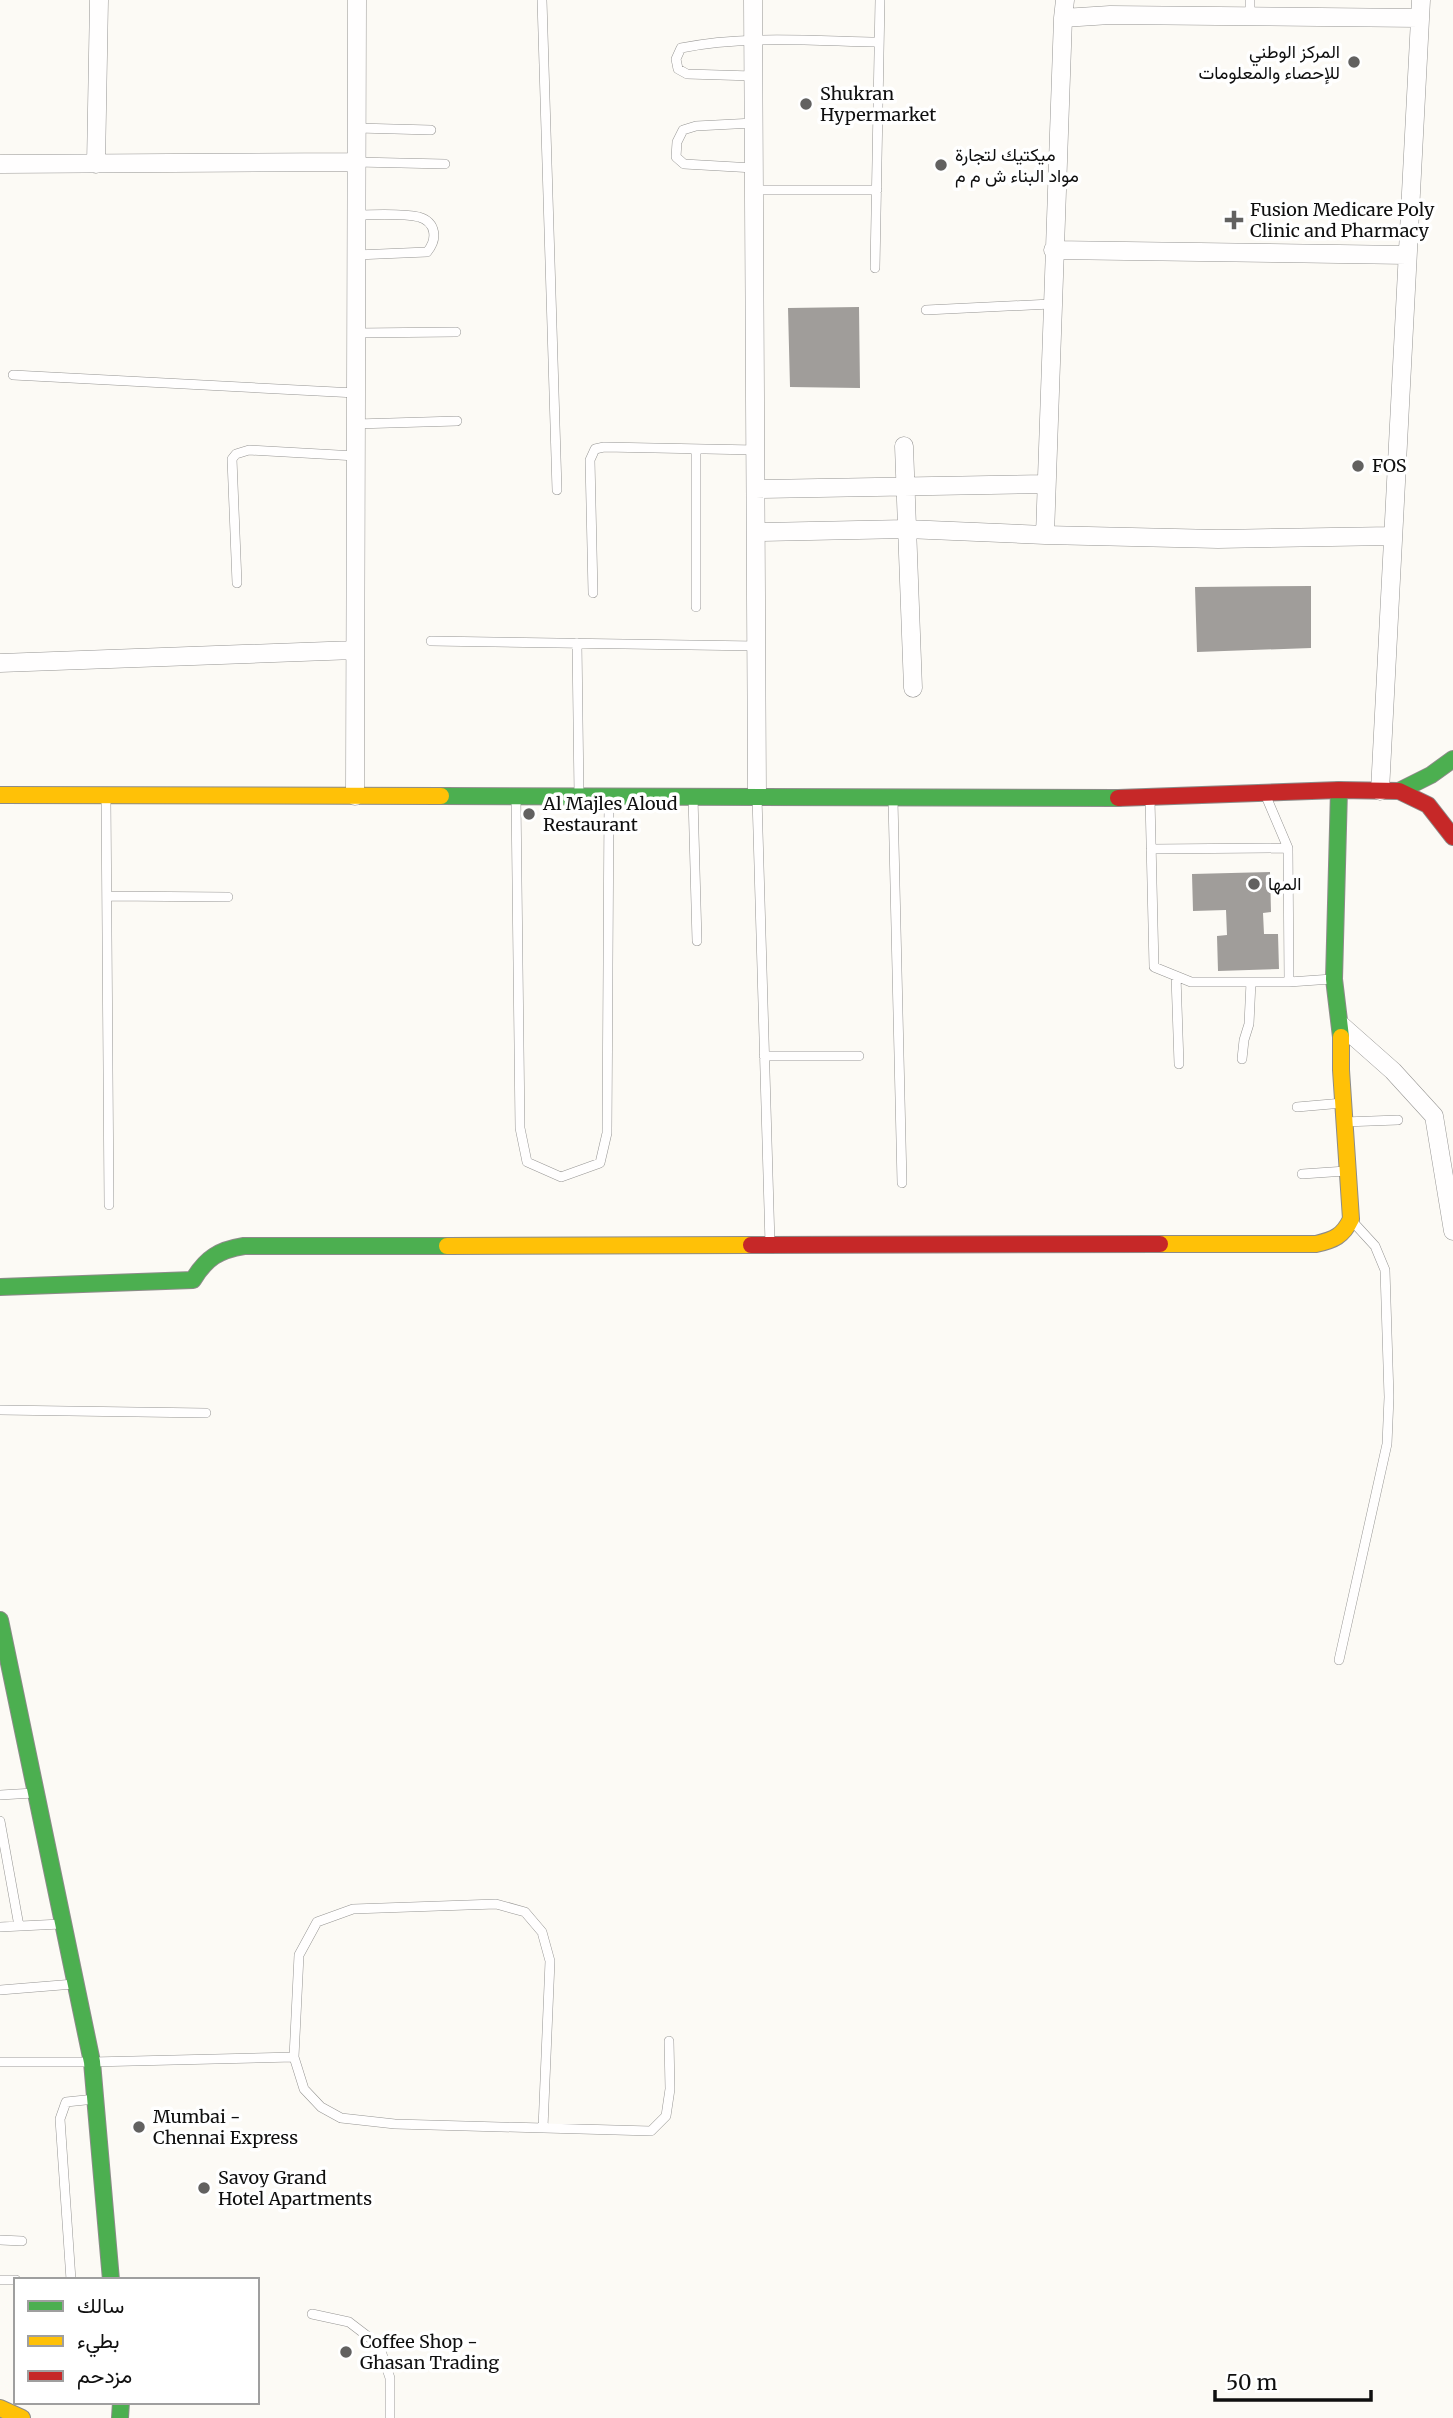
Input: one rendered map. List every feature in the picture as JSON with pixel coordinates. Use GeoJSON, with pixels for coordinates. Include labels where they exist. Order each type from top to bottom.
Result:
{"type":"FeatureCollection","features":[{"type":"Feature","properties":{"kind":"street"},"geometry":{"type":"LineString","coordinates":[[96,163],[99,0]]}},
{"type":"Feature","properties":{"kind":"street"},"geometry":{"type":"LineString","coordinates":[[355,796],[357,0]]}},
{"type":"Feature","properties":{"kind":"street"},"geometry":{"type":"LineString","coordinates":[[753,0],[757,796]]}},
{"type":"Feature","properties":{"kind":"street"},"geometry":{"type":"LineString","coordinates":[[1045,535],[1053,250],[1065,0]]}},
{"type":"Feature","properties":{"kind":"street"},"geometry":{"type":"LineString","coordinates":[[1380,791],[1421,0]]}},
{"type":"Feature","properties":{"kind":"street"},"geometry":{"type":"LineString","coordinates":[[1063,19],[1250,9],[1419,18]]}},
{"type":"Feature","properties":{"kind":"street"},"geometry":{"type":"LineString","coordinates":[[0,164],[356,163]]}},
{"type":"Feature","properties":{"kind":"street"},"geometry":{"type":"LineString","coordinates":[[1053,250],[1408,255]]}},
{"type":"Feature","properties":{"kind":"street"},"geometry":{"type":"LineString","coordinates":[[904,446],[912,688]]}},
{"type":"Feature","properties":{"kind":"street"},"geometry":{"type":"LineString","coordinates":[[756,489],[1046,484]]}},
{"type":"Feature","properties":{"kind":"street"},"geometry":{"type":"LineString","coordinates":[[756,532],[906,529],[1218,539],[1392,536]]}},
{"type":"Feature","properties":{"kind":"street"},"geometry":{"type":"LineString","coordinates":[[0,663],[355,650]]}},
{"type":"Feature","properties":{"kind":"street"},"geometry":{"type":"LineString","coordinates":[[1399,791],[1432,775],[1453,759]]}},
{"type":"Feature","properties":{"kind":"street"},"geometry":{"type":"LineString","coordinates":[[0,1287],[193,1280],[204,1260],[221,1249],[244,1246],[1315,1244],[1333,1241],[1345,1233],[1351,1219],[1341,1025],[1334,979],[1339,790]]}},
{"type":"Feature","properties":{"kind":"street"},"geometry":{"type":"LineString","coordinates":[[0,795],[1150,797],[1339,790],[1399,791],[1428,805],[1453,837]]}},
{"type":"Feature","properties":{"kind":"street"},"geometry":{"type":"LineString","coordinates":[[1341,1025],[1393,1071],[1434,1116],[1453,1231]]}},
{"type":"Feature","properties":{"kind":"street"},"geometry":{"type":"LineString","coordinates":[[0,1620],[92,2062],[111,2278]]}},
{"type":"Feature","properties":{"kind":"street"},"geometry":{"type":"LineString","coordinates":[[0,2408],[22,2418]]}},
{"type":"Feature","properties":{"kind":"lane"},"geometry":{"type":"LineString","coordinates":[[542,0],[557,491]]}},
{"type":"Feature","properties":{"kind":"lane"},"geometry":{"type":"LineString","coordinates":[[875,268],[880,0]]}},
{"type":"Feature","properties":{"kind":"lane"},"geometry":{"type":"LineString","coordinates":[[753,76],[687,74],[678,69],[676,59],[681,47],[753,40],[879,42]]}},
{"type":"Feature","properties":{"kind":"lane"},"geometry":{"type":"LineString","coordinates":[[754,123],[696,126],[683,130],[677,142],[676,157],[684,164],[754,168]]}},
{"type":"Feature","properties":{"kind":"lane"},"geometry":{"type":"LineString","coordinates":[[356,128],[431,130]]}},
{"type":"Feature","properties":{"kind":"lane"},"geometry":{"type":"LineString","coordinates":[[356,163],[445,164]]}},
{"type":"Feature","properties":{"kind":"lane"},"geometry":{"type":"LineString","coordinates":[[754,190],[877,191]]}},
{"type":"Feature","properties":{"kind":"lane"},"geometry":{"type":"LineString","coordinates":[[356,215],[419,217],[431,223],[435,233],[433,245],[427,252],[356,255]]}},
{"type":"Feature","properties":{"kind":"lane"},"geometry":{"type":"LineString","coordinates":[[926,310],[1052,304]]}},
{"type":"Feature","properties":{"kind":"lane"},"geometry":{"type":"LineString","coordinates":[[356,332],[456,332]]}},
{"type":"Feature","properties":{"kind":"lane"},"geometry":{"type":"LineString","coordinates":[[13,375],[356,393]]}},
{"type":"Feature","properties":{"kind":"lane"},"geometry":{"type":"LineString","coordinates":[[356,424],[457,421]]}},
{"type":"Feature","properties":{"kind":"lane"},"geometry":{"type":"LineString","coordinates":[[593,593],[590,460],[595,449],[756,450]]}},
{"type":"Feature","properties":{"kind":"lane"},"geometry":{"type":"LineString","coordinates":[[696,449],[696,607]]}},
{"type":"Feature","properties":{"kind":"lane"},"geometry":{"type":"LineString","coordinates":[[237,583],[232,459],[236,454],[249,450],[356,456]]}},
{"type":"Feature","properties":{"kind":"lane"},"geometry":{"type":"LineString","coordinates":[[431,641],[757,646]]}},
{"type":"Feature","properties":{"kind":"lane"},"geometry":{"type":"LineString","coordinates":[[577,643],[579,796]]}},
{"type":"Feature","properties":{"kind":"lane"},"geometry":{"type":"LineString","coordinates":[[1264,793],[1288,848],[1289,982]]}},
{"type":"Feature","properties":{"kind":"lane"},"geometry":{"type":"LineString","coordinates":[[106,796],[109,1205]]}},
{"type":"Feature","properties":{"kind":"lane"},"geometry":{"type":"LineString","coordinates":[[516,796],[520,1128],[527,1162],[561,1177],[600,1163],[607,1133],[608,796]]}},
{"type":"Feature","properties":{"kind":"lane"},"geometry":{"type":"LineString","coordinates":[[757,796],[770,1246]]}},
{"type":"Feature","properties":{"kind":"lane"},"geometry":{"type":"LineString","coordinates":[[693,797],[697,941]]}},
{"type":"Feature","properties":{"kind":"lane"},"geometry":{"type":"LineString","coordinates":[[893,797],[902,1183]]}},
{"type":"Feature","properties":{"kind":"lane"},"geometry":{"type":"LineString","coordinates":[[1150,797],[1154,967],[1191,982],[1334,979]]}},
{"type":"Feature","properties":{"kind":"lane"},"geometry":{"type":"LineString","coordinates":[[1151,849],[1288,848]]}},
{"type":"Feature","properties":{"kind":"lane"},"geometry":{"type":"LineString","coordinates":[[107,896],[229,897]]}},
{"type":"Feature","properties":{"kind":"lane"},"geometry":{"type":"LineString","coordinates":[[1176,976],[1178,1064]]}},
{"type":"Feature","properties":{"kind":"lane"},"geometry":{"type":"LineString","coordinates":[[1242,1059],[1249,1024],[1251,982]]}},
{"type":"Feature","properties":{"kind":"lane"},"geometry":{"type":"LineString","coordinates":[[764,1056],[859,1056]]}},
{"type":"Feature","properties":{"kind":"lane"},"geometry":{"type":"LineString","coordinates":[[1297,1107],[1343,1103]]}},
{"type":"Feature","properties":{"kind":"lane"},"geometry":{"type":"LineString","coordinates":[[1344,1122],[1398,1120]]}},
{"type":"Feature","properties":{"kind":"lane"},"geometry":{"type":"LineString","coordinates":[[1303,1174],[1347,1171]]}},
{"type":"Feature","properties":{"kind":"lane"},"geometry":{"type":"LineString","coordinates":[[1339,1660],[1387,1444],[1389,1397],[1385,1270],[1374,1246],[1351,1219]]}},
{"type":"Feature","properties":{"kind":"lane"},"geometry":{"type":"LineString","coordinates":[[0,1410],[206,1413]]}},
{"type":"Feature","properties":{"kind":"lane"},"geometry":{"type":"LineString","coordinates":[[0,1796],[36,1793]]}},
{"type":"Feature","properties":{"kind":"lane"},"geometry":{"type":"LineString","coordinates":[[0,1821],[19,1926]]}},
{"type":"Feature","properties":{"kind":"lane"},"geometry":{"type":"LineString","coordinates":[[543,2128],[551,1961],[542,1932],[525,1912],[496,1904],[353,1909],[317,1922],[299,1955],[294,2057],[304,2089],[321,2107],[341,2118],[395,2124],[651,2131],[666,2116],[670,2089],[669,2041]]}},
{"type":"Feature","properties":{"kind":"lane"},"geometry":{"type":"LineString","coordinates":[[0,1927],[63,1924]]}},
{"type":"Feature","properties":{"kind":"lane"},"geometry":{"type":"LineString","coordinates":[[0,1990],[75,1984]]}},
{"type":"Feature","properties":{"kind":"lane"},"geometry":{"type":"LineString","coordinates":[[0,2062],[294,2057]]}},
{"type":"Feature","properties":{"kind":"lane"},"geometry":{"type":"LineString","coordinates":[[71,2278],[60,2119],[66,2102],[95,2099]]}},
{"type":"Feature","properties":{"kind":"lane"},"geometry":{"type":"LineString","coordinates":[[0,2240],[22,2241]]}},
{"type":"Feature","properties":{"kind":"lane"},"geometry":{"type":"LineString","coordinates":[[312,2314],[349,2322],[379,2345],[390,2378],[390,2418]]}},
{"type":"Feature","properties":{"kind":"building"},"geometry":{"type":"Polygon","coordinates":[[[859,307],[860,388],[790,387],[788,308],[859,307]]]}},
{"type":"Feature","properties":{"kind":"building"},"geometry":{"type":"Polygon","coordinates":[[[1311,586],[1311,648],[1197,652],[1195,587],[1311,586]]]}},
{"type":"Feature","properties":{"kind":"building"},"geometry":{"type":"Polygon","coordinates":[[[1270,872],[1271,912],[1263,913],[1264,934],[1278,934],[1279,969],[1218,971],[1217,936],[1227,935],[1226,910],[1193,911],[1192,874],[1270,872]]]}},
{"type":"Feature","properties":{"kind":"traffic: fast"},"geometry":{"type":"LineString","coordinates":[[1399,791],[1431,775],[1453,759]]}},
{"type":"Feature","properties":{"kind":"traffic: fast"},"geometry":{"type":"LineString","coordinates":[[1339,790],[1334,979],[1341,1037]]}},
{"type":"Feature","properties":{"kind":"traffic: fast"},"geometry":{"type":"LineString","coordinates":[[441,796],[1118,798]]}},
{"type":"Feature","properties":{"kind":"traffic: fast"},"geometry":{"type":"LineString","coordinates":[[0,1287],[193,1280],[214,1256],[244,1246],[447,1246]]}},
{"type":"Feature","properties":{"kind":"traffic: fast"},"geometry":{"type":"LineString","coordinates":[[0,1620],[92,2062],[111,2278]]}},
{"type":"Feature","properties":{"kind":"traffic: fast"},"geometry":{"type":"LineString","coordinates":[[120,2418],[121,2404]]}},
{"type":"Feature","properties":{"kind":"traffic: slow"},"geometry":{"type":"LineString","coordinates":[[0,795],[441,796]]}},
{"type":"Feature","properties":{"kind":"traffic: slow"},"geometry":{"type":"LineString","coordinates":[[1160,1244],[1316,1244],[1333,1239],[1345,1230],[1351,1219],[1341,1037]]}},
{"type":"Feature","properties":{"kind":"traffic: slow"},"geometry":{"type":"LineString","coordinates":[[447,1246],[751,1245]]}},
{"type":"Feature","properties":{"kind":"traffic: slow"},"geometry":{"type":"LineString","coordinates":[[0,2408],[22,2418]]}},
{"type":"Feature","properties":{"kind":"traffic: jam"},"geometry":{"type":"LineString","coordinates":[[1118,798],[1339,790],[1399,791],[1428,805],[1453,837]]}},
{"type":"Feature","properties":{"kind":"traffic: jam"},"geometry":{"type":"LineString","coordinates":[[751,1245],[1160,1244]]}},
{"type":"Feature","properties":{"kind":"place","name":"المركز الوطني للإحصاء والمعلومات"},"geometry":{"type":"Point","coordinates":[1354,62]}},
{"type":"Feature","properties":{"kind":"place","name":"Shukran Hypermarket"},"geometry":{"type":"Point","coordinates":[806,104]}},
{"type":"Feature","properties":{"kind":"place","name":"ميكتيك لتجارة مواد البناء ش م م"},"geometry":{"type":"Point","coordinates":[941,165]}},
{"type":"Feature","properties":{"kind":"place","name":"Fusion Medicare Poly Clinic and Pharmacy"},"geometry":{"type":"Point","coordinates":[1234,220]}},
{"type":"Feature","properties":{"kind":"place","name":"FOS"},"geometry":{"type":"Point","coordinates":[1358,466]}},
{"type":"Feature","properties":{"kind":"place","name":"Al Majles Aloud Restaurant"},"geometry":{"type":"Point","coordinates":[529,814]}},
{"type":"Feature","properties":{"kind":"place","name":"المه‍ا"},"geometry":{"type":"Point","coordinates":[1254,884]}},
{"type":"Feature","properties":{"kind":"place","name":"Mumbai - Chennai Express"},"geometry":{"type":"Point","coordinates":[139,2127]}},
{"type":"Feature","properties":{"kind":"place","name":"Savoy Grand Hotel Apartments"},"geometry":{"type":"Point","coordinates":[204,2188]}},
{"type":"Feature","properties":{"kind":"place","name":"Coffee Shop - Ghasan Trading"},"geometry":{"type":"Point","coordinates":[346,2352]}}]}
